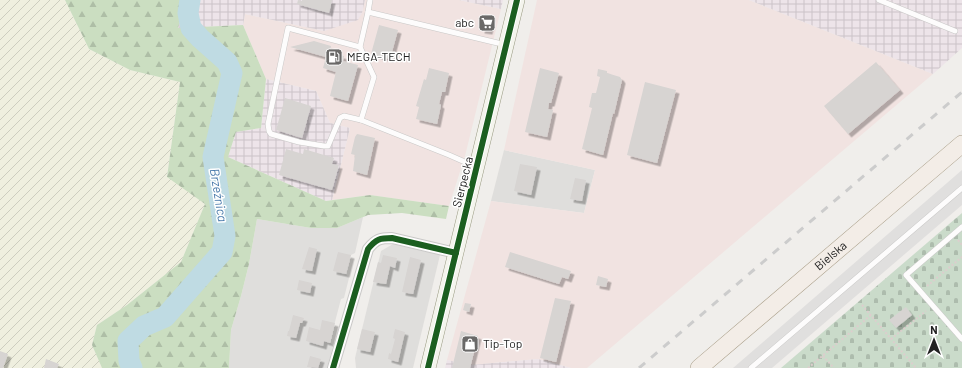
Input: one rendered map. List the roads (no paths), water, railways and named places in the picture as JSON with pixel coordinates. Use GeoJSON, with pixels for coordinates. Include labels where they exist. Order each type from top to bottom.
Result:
{"type":"FeatureCollection","features":[{"type":"Feature","properties":{"kind":"main road","name":"Bielska"},"geometry":{"type":"LineString","coordinates":[[699,368],[962,144]]}},
{"type":"Feature","properties":{"kind":"street","name":"Sierpecka"},"geometry":{"type":"LineString","coordinates":[[428,368],[517,0]]}},
{"type":"Feature","properties":{"kind":"street"},"geometry":{"type":"LineString","coordinates":[[333,368],[368,249],[375,241],[383,238],[392,238],[456,253]]}},
{"type":"Feature","properties":{"kind":"lane"},"geometry":{"type":"LineString","coordinates":[[361,120],[374,77],[360,47],[370,0]]}},
{"type":"Feature","properties":{"kind":"lane"},"geometry":{"type":"LineString","coordinates":[[879,0],[955,31]]}},
{"type":"Feature","properties":{"kind":"lane"},"geometry":{"type":"LineString","coordinates":[[368,12],[506,45]]}},
{"type":"Feature","properties":{"kind":"lane"},"geometry":{"type":"LineString","coordinates":[[360,47],[288,28],[268,124],[268,130],[271,134],[299,142],[328,146],[340,118],[344,116],[361,120],[449,154],[477,168]]}},
{"type":"Feature","properties":{"kind":"lane"},"geometry":{"type":"LineString","coordinates":[[751,368],[962,188]]}},
{"type":"Feature","properties":{"kind":"lane"},"geometry":{"type":"LineString","coordinates":[[962,227],[906,275],[962,339]]}},
{"type":"Feature","properties":{"kind":"waterway","name":"Brzeźnica"},"geometry":{"type":"LineString","coordinates":[[132,368],[129,361],[128,341],[144,326],[165,317],[222,252],[225,236],[213,157],[232,73],[227,62],[191,28],[188,13],[190,0]]}},
{"type":"Feature","properties":{"kind":"railway"},"geometry":{"type":"LineString","coordinates":[[639,368],[962,92]]}},
{"type":"Feature","properties":{"kind":"place","name":"abc"},"geometry":{"type":"Point","coordinates":[487,23]}},
{"type":"Feature","properties":{"kind":"place","name":"MEGA-TECH"},"geometry":{"type":"Point","coordinates":[334,57]}},
{"type":"Feature","properties":{"kind":"place","name":"Tip-Top"},"geometry":{"type":"Point","coordinates":[470,344]}}]}
